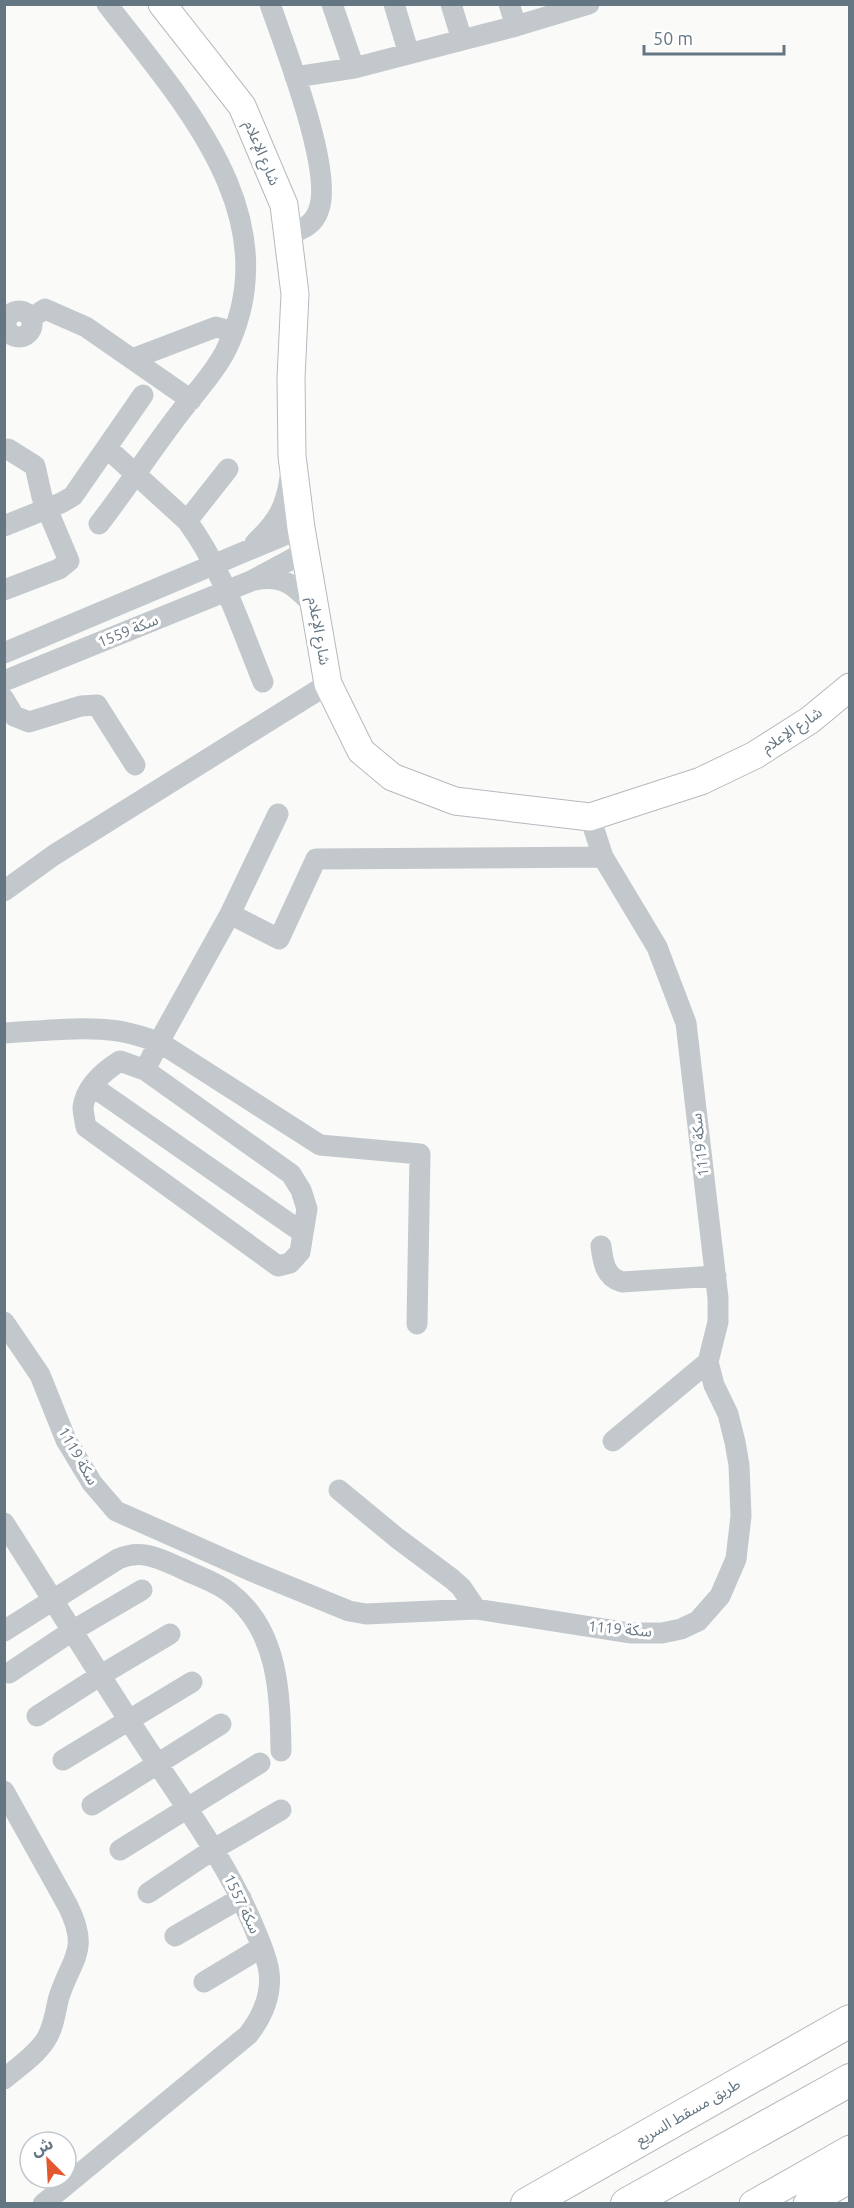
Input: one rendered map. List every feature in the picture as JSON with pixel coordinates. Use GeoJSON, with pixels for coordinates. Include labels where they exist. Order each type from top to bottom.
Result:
{"type":"FeatureCollection","features":[{"type":"Feature","properties":{"kind":"highway","name":"طريق مسقط السريع"},"geometry":{"type":"LineString","coordinates":[[527,2204],[849,2021]]}},
{"type":"Feature","properties":{"kind":"highway"},"geometry":{"type":"LineString","coordinates":[[627,2204],[849,2080]]}},
{"type":"Feature","properties":{"kind":"main road","name":"شارع الإعلام"},"geometry":{"type":"LineString","coordinates":[[162,4],[242,106],[284,205],[295,294],[291,378],[292,456],[303,540],[328,684],[361,751],[392,777],[455,801],[590,817],[701,781],[755,755],[810,720],[849,687]]}},
{"type":"Feature","properties":{"kind":"main road"},"geometry":{"type":"LineString","coordinates":[[753,2204],[849,2149]]}},
{"type":"Feature","properties":{"kind":"main road"},"geometry":{"type":"LineString","coordinates":[[807,2204],[849,2179]]}},
{"type":"Feature","properties":{"kind":"street"},"geometry":{"type":"LineString","coordinates":[[99,524],[137,475],[179,414],[206,382],[224,354],[241,309],[245,272],[244,239],[235,200],[214,151],[189,111],[107,4]]}},
{"type":"Feature","properties":{"kind":"street"},"geometry":{"type":"LineString","coordinates":[[270,4],[304,104],[320,171],[323,196],[319,212],[308,227],[289,234]]}},
{"type":"Feature","properties":{"kind":"street"},"geometry":{"type":"LineString","coordinates":[[332,4],[354,68]]}},
{"type":"Feature","properties":{"kind":"street"},"geometry":{"type":"LineString","coordinates":[[394,4],[409,54]]}},
{"type":"Feature","properties":{"kind":"street"},"geometry":{"type":"LineString","coordinates":[[450,4],[462,40]]}},
{"type":"Feature","properties":{"kind":"street"},"geometry":{"type":"LineString","coordinates":[[510,4],[516,26]]}},
{"type":"Feature","properties":{"kind":"street"},"geometry":{"type":"LineString","coordinates":[[295,77],[354,68],[516,26],[567,7],[589,4]]}},
{"type":"Feature","properties":{"kind":"street"},"geometry":{"type":"LineString","coordinates":[[31,318],[45,309],[86,327],[191,400]]}},
{"type":"Feature","properties":{"kind":"street"},"geometry":{"type":"LineString","coordinates":[[132,359],[216,327],[234,332]]}},
{"type":"Feature","properties":{"kind":"street"},"geometry":{"type":"LineString","coordinates":[[4,526],[48,509],[73,496],[143,394]]}},
{"type":"Feature","properties":{"kind":"street"},"geometry":{"type":"LineString","coordinates":[[4,590],[59,569],[69,561],[42,497],[35,466],[8,448]]}},
{"type":"Feature","properties":{"kind":"street"},"geometry":{"type":"LineString","coordinates":[[107,448],[187,521],[197,534],[226,592],[264,682]]}},
{"type":"Feature","properties":{"kind":"street","name":"سكة 1559"},"geometry":{"type":"LineString","coordinates":[[246,552],[273,525],[284,506],[292,456]]}},
{"type":"Feature","properties":{"kind":"street"},"geometry":{"type":"LineString","coordinates":[[187,521],[228,469]]}},
{"type":"Feature","properties":{"kind":"street","name":"سكة 1559"},"geometry":{"type":"LineString","coordinates":[[4,653],[246,552],[303,540]]}},
{"type":"Feature","properties":{"kind":"street","name":"سكة 1559"},"geometry":{"type":"LineString","coordinates":[[251,581],[303,540]]}},
{"type":"Feature","properties":{"kind":"street","name":"سكة 1559"},"geometry":{"type":"LineString","coordinates":[[4,681],[251,581],[269,578],[286,581],[301,591],[315,607]]}},
{"type":"Feature","properties":{"kind":"street"},"geometry":{"type":"LineString","coordinates":[[4,891],[54,855],[328,684]]}},
{"type":"Feature","properties":{"kind":"street"},"geometry":{"type":"LineString","coordinates":[[4,699],[14,716],[29,722],[81,706],[97,705],[135,765]]}},
{"type":"Feature","properties":{"kind":"street"},"geometry":{"type":"LineString","coordinates":[[145,1070],[230,914],[278,814]]}},
{"type":"Feature","properties":{"kind":"street","name":"سكة 1119"},"geometry":{"type":"LineString","coordinates":[[4,1322],[40,1375],[66,1440],[92,1483],[116,1510],[205,1551],[349,1611],[388,1614],[476,1609],[630,1633],[662,1633],[681,1629],[698,1621],[720,1596],[736,1559],[741,1516],[739,1465],[735,1442],[728,1414],[714,1385],[708,1362],[718,1322],[718,1298],[686,1023],[657,947],[603,857],[590,817]]}},
{"type":"Feature","properties":{"kind":"street"},"geometry":{"type":"LineString","coordinates":[[230,914],[279,939],[316,859],[603,857]]}},
{"type":"Feature","properties":{"kind":"street"},"geometry":{"type":"LineString","coordinates":[[4,1033],[75,1029],[120,1031],[159,1042],[320,1146],[420,1154],[417,1324]]}},
{"type":"Feature","properties":{"kind":"street"},"geometry":{"type":"LineString","coordinates":[[120,1062],[145,1070],[291,1174],[301,1190],[307,1209],[300,1252],[290,1263],[278,1266],[86,1126],[83,1107],[92,1086],[107,1069],[120,1062]]}},
{"type":"Feature","properties":{"kind":"street"},"geometry":{"type":"LineString","coordinates":[[92,1086],[303,1233]]}},
{"type":"Feature","properties":{"kind":"street"},"geometry":{"type":"LineString","coordinates":[[601,1246],[608,1272],[616,1280],[716,1276]]}},
{"type":"Feature","properties":{"kind":"street"},"geometry":{"type":"LineString","coordinates":[[613,1441],[708,1362]]}},
{"type":"Feature","properties":{"kind":"street"},"geometry":{"type":"LineString","coordinates":[[339,1490],[397,1538],[452,1579],[461,1587],[476,1609]]}},
{"type":"Feature","properties":{"kind":"street","name":"سكة 1557"},"geometry":{"type":"LineString","coordinates":[[4,1523],[128,1720],[214,1849],[241,1898],[262,1947],[269,1971],[269,1992],[263,2012],[248,2035],[44,2204]]}},
{"type":"Feature","properties":{"kind":"street"},"geometry":{"type":"LineString","coordinates":[[4,1544],[27,1557]]}},
{"type":"Feature","properties":{"kind":"street"},"geometry":{"type":"LineString","coordinates":[[4,1631],[118,1559],[133,1554],[157,1558],[227,1590],[244,1605],[258,1623],[268,1644],[280,1701],[281,1751]]}},
{"type":"Feature","properties":{"kind":"street"},"geometry":{"type":"LineString","coordinates":[[9,1673],[72,1631],[142,1590]]}},
{"type":"Feature","properties":{"kind":"street"},"geometry":{"type":"LineString","coordinates":[[38,1716],[170,1634]]}},
{"type":"Feature","properties":{"kind":"street"},"geometry":{"type":"LineString","coordinates":[[63,1760],[192,1682]]}},
{"type":"Feature","properties":{"kind":"street"},"geometry":{"type":"LineString","coordinates":[[92,1805],[221,1724]]}},
{"type":"Feature","properties":{"kind":"street"},"geometry":{"type":"LineString","coordinates":[[120,1850],[260,1763]]}},
{"type":"Feature","properties":{"kind":"street"},"geometry":{"type":"LineString","coordinates":[[4,1791],[68,1906],[79,1935],[78,1951],[61,1992],[50,2034],[40,2048],[4,2079]]}},
{"type":"Feature","properties":{"kind":"street"},"geometry":{"type":"LineString","coordinates":[[148,1893],[214,1849],[280,1810]]}},
{"type":"Feature","properties":{"kind":"street"},"geometry":{"type":"LineString","coordinates":[[175,1936],[241,1898]]}},
{"type":"Feature","properties":{"kind":"street"},"geometry":{"type":"LineString","coordinates":[[204,1982],[262,1947]]}}]}
